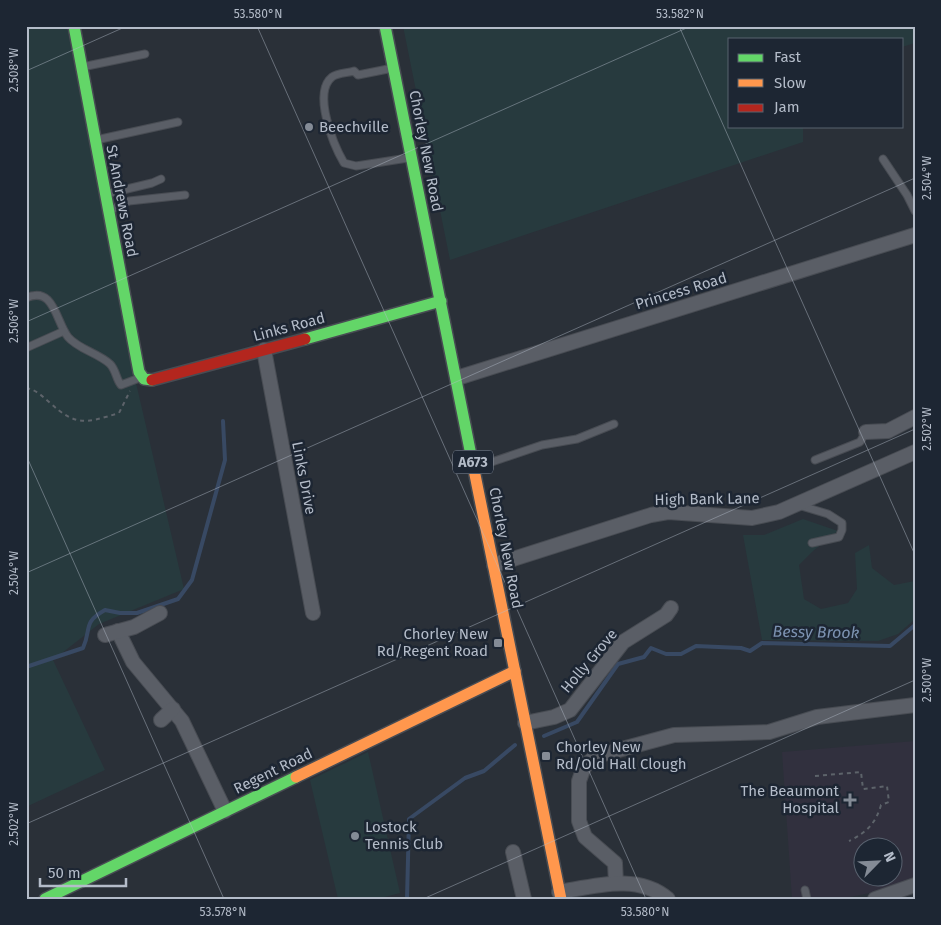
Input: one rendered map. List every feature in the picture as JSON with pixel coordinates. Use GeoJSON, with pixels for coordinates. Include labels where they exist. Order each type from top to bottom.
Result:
{"type":"FeatureCollection","features":[{"type":"Feature","properties":{"kind":"main road","name":"St Andrews Road"},"geometry":{"type":"LineString","coordinates":[[74,26],[139,372],[143,378]]}},
{"type":"Feature","properties":{"kind":"main road","name":"Chorley New Road"},"geometry":{"type":"LineString","coordinates":[[385,26],[560,895]]}},
{"type":"Feature","properties":{"kind":"main road","name":"Links Road"},"geometry":{"type":"LineString","coordinates":[[143,378],[155,380],[441,302]]}},
{"type":"Feature","properties":{"kind":"main road","name":"Regent Road"},"geometry":{"type":"LineString","coordinates":[[45,899],[515,671]]}},
{"type":"Feature","properties":{"kind":"street","name":"Princess Road"},"geometry":{"type":"LineString","coordinates":[[456,378],[915,235]]}},
{"type":"Feature","properties":{"kind":"street","name":"Links Drive"},"geometry":{"type":"LineString","coordinates":[[264,350],[313,613]]}},
{"type":"Feature","properties":{"kind":"street"},"geometry":{"type":"LineString","coordinates":[[866,432],[888,431],[915,417]]}},
{"type":"Feature","properties":{"kind":"street","name":"High Bank Lane"},"geometry":{"type":"LineString","coordinates":[[494,565],[651,515],[668,512],[752,518],[779,512],[915,452]]}},
{"type":"Feature","properties":{"kind":"street","name":"Holly Grove"},"geometry":{"type":"LineString","coordinates":[[526,723],[554,717],[570,710],[623,642],[666,615],[673,606]]}},
{"type":"Feature","properties":{"kind":"street"},"geometry":{"type":"LineString","coordinates":[[105,635],[134,627],[160,613]]}},
{"type":"Feature","properties":{"kind":"street"},"geometry":{"type":"LineString","coordinates":[[118,631],[134,662],[186,728],[225,811]]}},
{"type":"Feature","properties":{"kind":"street"},"geometry":{"type":"LineString","coordinates":[[616,883],[616,863],[585,837],[579,821],[579,781],[584,767],[596,756],[674,735],[769,732],[817,717],[915,704]]}},
{"type":"Feature","properties":{"kind":"street"},"geometry":{"type":"LineString","coordinates":[[161,720],[173,710]]}},
{"type":"Feature","properties":{"kind":"street"},"geometry":{"type":"LineString","coordinates":[[511,861],[524,899]]}},
{"type":"Feature","properties":{"kind":"street"},"geometry":{"type":"LineString","coordinates":[[560,895],[616,883],[655,888],[668,899]]}},
{"type":"Feature","properties":{"kind":"street"},"geometry":{"type":"LineString","coordinates":[[875,899],[915,885]]}},
{"type":"Feature","properties":{"kind":"lane"},"geometry":{"type":"LineString","coordinates":[[82,67],[145,54]]}},
{"type":"Feature","properties":{"kind":"lane"},"geometry":{"type":"LineString","coordinates":[[394,68],[358,75],[354,71],[332,76],[328,82],[324,105],[335,147],[344,163],[356,166],[411,157]]}},
{"type":"Feature","properties":{"kind":"lane"},"geometry":{"type":"LineString","coordinates":[[95,140],[178,122]]}},
{"type":"Feature","properties":{"kind":"lane"},"geometry":{"type":"LineString","coordinates":[[883,159],[908,195],[915,211]]}},
{"type":"Feature","properties":{"kind":"lane"},"geometry":{"type":"LineString","coordinates":[[105,194],[152,183],[161,179]]}},
{"type":"Feature","properties":{"kind":"lane"},"geometry":{"type":"LineString","coordinates":[[109,211],[129,201],[185,195]]}},
{"type":"Feature","properties":{"kind":"lane"},"geometry":{"type":"LineString","coordinates":[[26,298],[32,295],[47,298],[53,305],[64,331],[70,339],[112,366],[121,384],[143,378]]}},
{"type":"Feature","properties":{"kind":"lane"},"geometry":{"type":"LineString","coordinates":[[26,348],[64,331]]}},
{"type":"Feature","properties":{"kind":"lane"},"geometry":{"type":"LineString","coordinates":[[475,468],[542,445],[577,439],[614,424]]}},
{"type":"Feature","properties":{"kind":"lane"},"geometry":{"type":"LineString","coordinates":[[815,460],[860,442],[866,432]]}},
{"type":"Feature","properties":{"kind":"lane"},"geometry":{"type":"LineString","coordinates":[[795,505],[828,514],[842,523],[842,530],[838,537],[812,543]]}},
{"type":"Feature","properties":{"kind":"lane"},"geometry":{"type":"LineString","coordinates":[[805,890],[807,899]]}},
{"type":"Feature","properties":{"kind":"path"},"geometry":{"type":"LineString","coordinates":[[26,388],[35,390],[61,413],[89,422],[119,413],[134,384],[143,378]]}},
{"type":"Feature","properties":{"kind":"path"},"geometry":{"type":"LineString","coordinates":[[815,776],[861,772],[863,789],[887,786],[889,802],[881,805],[872,825],[864,833],[849,841]]}},
{"type":"Feature","properties":{"kind":"shaded area","name":"The Beaumont Hospital"},"geometry":{"type":"Polygon","coordinates":[[[915,741],[915,878],[904,882],[904,838],[854,838],[854,888],[886,888],[850,897],[792,899],[782,752],[915,741]]]}},
{"type":"Feature","properties":{"kind":"green space"},"geometry":{"type":"Polygon","coordinates":[[[26,26],[67,26],[136,383],[184,589],[99,624],[53,660],[105,770],[26,807],[26,26]]]}},
{"type":"Feature","properties":{"kind":"green space"},"geometry":{"type":"Polygon","coordinates":[[[403,26],[915,26],[915,43],[904,46],[904,38],[728,38],[728,128],[803,128],[803,142],[450,260],[403,26]]]}},
{"type":"Feature","properties":{"kind":"green space"},"geometry":{"type":"Polygon","coordinates":[[[803,519],[838,531],[799,565],[804,599],[821,609],[848,603],[857,589],[855,553],[869,545],[872,568],[894,585],[915,581],[915,619],[898,634],[878,641],[762,640],[743,535],[764,535],[803,519]]]}},
{"type":"Feature","properties":{"kind":"green space","name":"Lostock Tennis Club"},"geometry":{"type":"Polygon","coordinates":[[[368,752],[400,893],[377,899],[338,899],[310,780],[368,752]]]}},
{"type":"Feature","properties":{"kind":"waterway"},"geometry":{"type":"LineString","coordinates":[[26,667],[83,648],[90,622],[105,610],[120,613],[137,613],[178,599],[192,580],[225,460],[223,421]]}},
{"type":"Feature","properties":{"kind":"waterway","name":"Bessy Brook"},"geometry":{"type":"LineString","coordinates":[[544,736],[577,722],[618,664],[644,657],[651,648],[666,654],[681,654],[696,646],[741,648],[750,651],[762,643],[890,646],[915,625]]}},
{"type":"Feature","properties":{"kind":"waterway","name":"Bessy Brook"},"geometry":{"type":"LineString","coordinates":[[407,899],[409,819],[465,778],[484,771],[515,745]]}},
{"type":"Feature","properties":{"kind":"traffic: fast"},"geometry":{"type":"LineString","coordinates":[[74,26],[139,372],[144,379],[152,380]]}},
{"type":"Feature","properties":{"kind":"traffic: fast"},"geometry":{"type":"LineString","coordinates":[[385,26],[472,460]]}},
{"type":"Feature","properties":{"kind":"traffic: fast"},"geometry":{"type":"LineString","coordinates":[[305,339],[441,301]]}},
{"type":"Feature","properties":{"kind":"traffic: fast"},"geometry":{"type":"LineString","coordinates":[[45,899],[296,777]]}},
{"type":"Feature","properties":{"kind":"traffic: slow"},"geometry":{"type":"LineString","coordinates":[[472,460],[561,899]]}},
{"type":"Feature","properties":{"kind":"traffic: slow"},"geometry":{"type":"LineString","coordinates":[[296,777],[515,671]]}},
{"type":"Feature","properties":{"kind":"traffic: jam"},"geometry":{"type":"LineString","coordinates":[[152,380],[305,339]]}},
{"type":"Feature","properties":{"kind":"place","name":"Beechville"},"geometry":{"type":"Point","coordinates":[309,127]}},
{"type":"Feature","properties":{"kind":"place","name":"Chorley New Rd/Regent Road"},"geometry":{"type":"Point","coordinates":[498,643]}},
{"type":"Feature","properties":{"kind":"place","name":"Chorley New Rd/Old Hall Clough"},"geometry":{"type":"Point","coordinates":[546,756]}},
{"type":"Feature","properties":{"kind":"place","name":"The Beaumont Hospital"},"geometry":{"type":"Point","coordinates":[850,800]}},
{"type":"Feature","properties":{"kind":"place","name":"Lostock Tennis Club"},"geometry":{"type":"Point","coordinates":[355,836]}}]}
